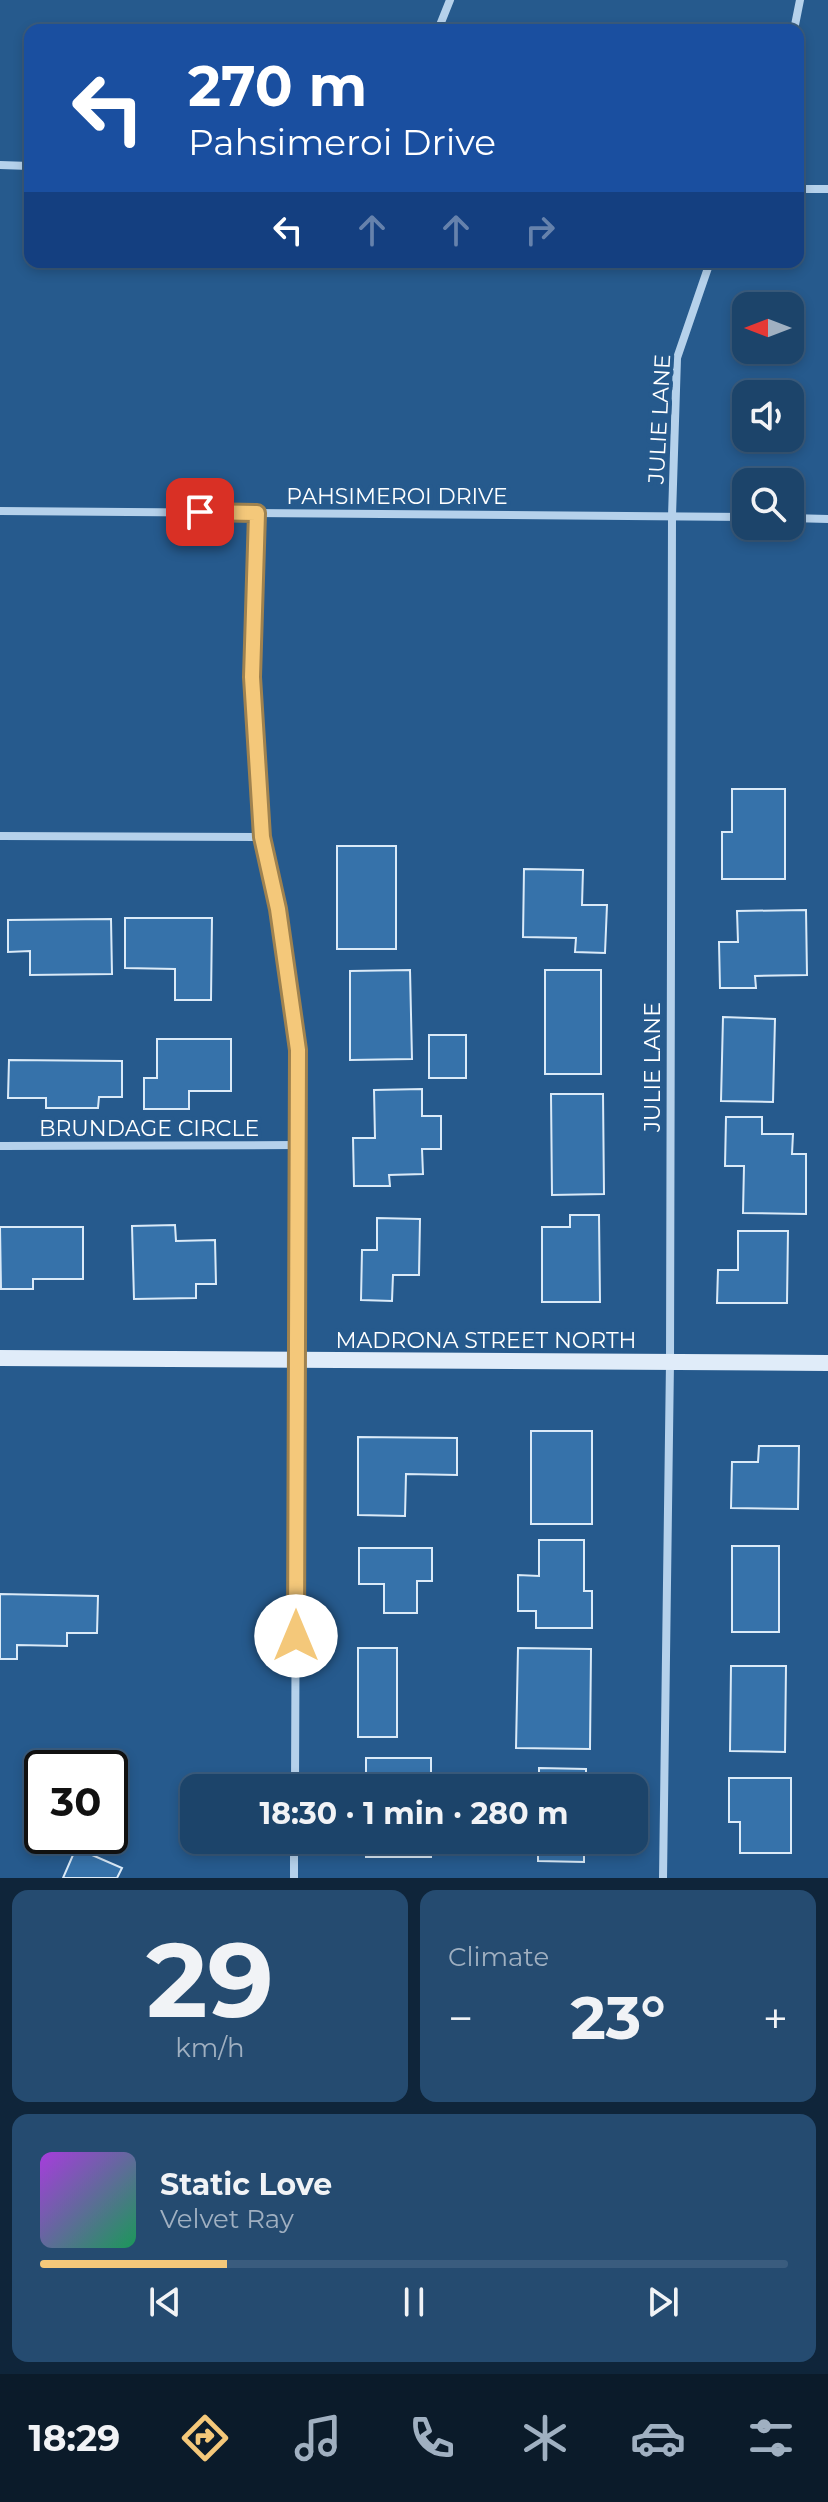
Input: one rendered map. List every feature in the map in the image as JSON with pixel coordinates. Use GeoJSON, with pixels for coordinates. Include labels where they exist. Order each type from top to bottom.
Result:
{"type":"FeatureCollection","features":[{"type":"Feature","properties":{"kind":"street"},"geometry":{"type":"LineString","coordinates":[[440,24],[450,0]]}},
{"type":"Feature","properties":{"kind":"street"},"geometry":{"type":"LineString","coordinates":[[795,24],[800,0]]}},
{"type":"Feature","properties":{"kind":"street"},"geometry":{"type":"LineString","coordinates":[[0,165],[24,166]]}},
{"type":"Feature","properties":{"kind":"street"},"geometry":{"type":"LineString","coordinates":[[804,189],[828,189]]}},
{"type":"Feature","properties":{"kind":"street","name":"JULIE LANE"},"geometry":{"type":"LineString","coordinates":[[663,1878],[670,1362],[672,516],[677,358],[708,268]]}},
{"type":"Feature","properties":{"kind":"street","name":"PAHSIMEROI DRIVE"},"geometry":{"type":"LineString","coordinates":[[0,511],[732,517]]}},
{"type":"Feature","properties":{"kind":"street"},"geometry":{"type":"LineString","coordinates":[[257,513],[252,677],[262,837],[278,909],[298,1050],[295,1774]]}},
{"type":"Feature","properties":{"kind":"street"},"geometry":{"type":"LineString","coordinates":[[804,518],[828,519]]}},
{"type":"Feature","properties":{"kind":"street"},"geometry":{"type":"LineString","coordinates":[[0,836],[262,837]]}},
{"type":"Feature","properties":{"kind":"street","name":"BRUNDAGE CIRCLE"},"geometry":{"type":"LineString","coordinates":[[0,1146],[297,1145]]}},
{"type":"Feature","properties":{"kind":"street","name":"MADRONA STREET NORTH"},"geometry":{"type":"LineString","coordinates":[[0,1358],[828,1363]]}},
{"type":"Feature","properties":{"kind":"street"},"geometry":{"type":"LineString","coordinates":[[294,1854],[294,1878]]}},
{"type":"Feature","properties":{"kind":"building"},"geometry":{"type":"Polygon","coordinates":[[[732,789],[785,789],[785,879],[722,879],[722,832],[732,832],[732,789]]]}},
{"type":"Feature","properties":{"kind":"building"},"geometry":{"type":"Polygon","coordinates":[[[337,846],[396,846],[396,949],[337,949],[337,846]]]}},
{"type":"Feature","properties":{"kind":"building"},"geometry":{"type":"Polygon","coordinates":[[[524,869],[583,870],[582,905],[607,905],[605,953],[575,952],[576,938],[523,937],[524,869]]]}},
{"type":"Feature","properties":{"kind":"building"},"geometry":{"type":"Polygon","coordinates":[[[806,910],[807,975],[755,976],[756,988],[720,988],[719,942],[738,942],[737,911],[806,910]]]}},
{"type":"Feature","properties":{"kind":"building"},"geometry":{"type":"Polygon","coordinates":[[[125,918],[212,918],[211,1000],[175,1000],[175,969],[125,968],[125,918]]]}},
{"type":"Feature","properties":{"kind":"building"},"geometry":{"type":"Polygon","coordinates":[[[111,919],[112,974],[30,975],[30,951],[8,952],[8,920],[111,919]]]}},
{"type":"Feature","properties":{"kind":"building"},"geometry":{"type":"Polygon","coordinates":[[[410,970],[412,1059],[350,1060],[350,971],[410,970]]]}},
{"type":"Feature","properties":{"kind":"building"},"geometry":{"type":"Polygon","coordinates":[[[545,970],[601,970],[601,1074],[545,1074],[545,970]]]}},
{"type":"Feature","properties":{"kind":"building"},"geometry":{"type":"Polygon","coordinates":[[[723,1017],[775,1019],[773,1102],[721,1101],[723,1017]]]}},
{"type":"Feature","properties":{"kind":"building"},"geometry":{"type":"Polygon","coordinates":[[[429,1035],[466,1035],[466,1078],[429,1078],[429,1035]]]}},
{"type":"Feature","properties":{"kind":"building"},"geometry":{"type":"Polygon","coordinates":[[[157,1039],[231,1039],[231,1091],[189,1091],[189,1109],[144,1109],[144,1078],[157,1078],[157,1039]]]}},
{"type":"Feature","properties":{"kind":"building"},"geometry":{"type":"Polygon","coordinates":[[[9,1060],[122,1061],[122,1097],[99,1097],[98,1108],[46,1108],[46,1098],[8,1098],[9,1060]]]}},
{"type":"Feature","properties":{"kind":"building"},"geometry":{"type":"Polygon","coordinates":[[[422,1089],[422,1116],[441,1116],[441,1149],[422,1149],[423,1174],[389,1175],[390,1186],[354,1186],[353,1138],[375,1138],[374,1090],[422,1089]]]}},
{"type":"Feature","properties":{"kind":"building"},"geometry":{"type":"Polygon","coordinates":[[[551,1094],[603,1094],[604,1194],[552,1195],[551,1094]]]}},
{"type":"Feature","properties":{"kind":"building"},"geometry":{"type":"Polygon","coordinates":[[[726,1117],[762,1117],[762,1134],[793,1134],[792,1154],[806,1154],[806,1214],[743,1213],[744,1166],[725,1166],[726,1117]]]}},
{"type":"Feature","properties":{"kind":"building"},"geometry":{"type":"Polygon","coordinates":[[[570,1215],[599,1215],[600,1302],[542,1302],[542,1227],[570,1227],[570,1215]]]}},
{"type":"Feature","properties":{"kind":"building"},"geometry":{"type":"Polygon","coordinates":[[[377,1218],[420,1219],[419,1275],[393,1275],[392,1301],[361,1300],[362,1250],[377,1250],[377,1218]]]}},
{"type":"Feature","properties":{"kind":"building"},"geometry":{"type":"Polygon","coordinates":[[[175,1225],[176,1241],[215,1240],[216,1284],[196,1284],[196,1298],[134,1299],[132,1226],[175,1225]]]}},
{"type":"Feature","properties":{"kind":"building"},"geometry":{"type":"Polygon","coordinates":[[[0,1227],[83,1227],[83,1279],[33,1279],[33,1289],[1,1289],[0,1227]]]}},
{"type":"Feature","properties":{"kind":"building"},"geometry":{"type":"Polygon","coordinates":[[[738,1231],[788,1231],[787,1303],[717,1303],[718,1270],[738,1270],[738,1231]]]}},
{"type":"Feature","properties":{"kind":"building"},"geometry":{"type":"Polygon","coordinates":[[[531,1431],[592,1431],[592,1524],[531,1524],[531,1431]]]}},
{"type":"Feature","properties":{"kind":"building"},"geometry":{"type":"Polygon","coordinates":[[[358,1437],[457,1438],[457,1475],[406,1474],[405,1516],[358,1515],[358,1437]]]}},
{"type":"Feature","properties":{"kind":"building"},"geometry":{"type":"Polygon","coordinates":[[[759,1446],[799,1446],[798,1509],[731,1508],[732,1462],[758,1462],[759,1446]]]}},
{"type":"Feature","properties":{"kind":"building"},"geometry":{"type":"Polygon","coordinates":[[[539,1540],[584,1540],[584,1591],[592,1591],[592,1628],[536,1628],[536,1611],[518,1611],[518,1575],[539,1576],[539,1540]]]}},
{"type":"Feature","properties":{"kind":"building"},"geometry":{"type":"Polygon","coordinates":[[[732,1546],[779,1546],[779,1632],[732,1632],[732,1546]]]}},
{"type":"Feature","properties":{"kind":"building"},"geometry":{"type":"Polygon","coordinates":[[[359,1548],[432,1548],[432,1581],[417,1581],[417,1613],[384,1613],[384,1584],[359,1584],[359,1548]]]}},
{"type":"Feature","properties":{"kind":"building"},"geometry":{"type":"Polygon","coordinates":[[[0,1594],[98,1596],[97,1633],[67,1633],[67,1646],[17,1645],[17,1659],[0,1659],[0,1594]]]}},
{"type":"Feature","properties":{"kind":"building"},"geometry":{"type":"Polygon","coordinates":[[[358,1648],[397,1648],[397,1737],[358,1737],[358,1648]]]}},
{"type":"Feature","properties":{"kind":"building"},"geometry":{"type":"Polygon","coordinates":[[[518,1648],[591,1649],[590,1749],[516,1748],[518,1648]]]}},
{"type":"Feature","properties":{"kind":"building"},"geometry":{"type":"Polygon","coordinates":[[[731,1666],[786,1666],[785,1752],[730,1751],[731,1666]]]}},
{"type":"Feature","properties":{"kind":"building"},"geometry":{"type":"Polygon","coordinates":[[[366,1758],[431,1758],[431,1774],[366,1774],[366,1758]]]}},
{"type":"Feature","properties":{"kind":"building"},"geometry":{"type":"Polygon","coordinates":[[[539,1768],[586,1769],[586,1774],[539,1774],[539,1768]]]}},
{"type":"Feature","properties":{"kind":"building"},"geometry":{"type":"Polygon","coordinates":[[[729,1778],[791,1778],[791,1853],[740,1853],[740,1822],[729,1822],[729,1778]]]}},
{"type":"Feature","properties":{"kind":"building"},"geometry":{"type":"Polygon","coordinates":[[[73,1854],[90,1854],[122,1868],[117,1878],[63,1878],[73,1854]]]}},
{"type":"Feature","properties":{"kind":"building"},"geometry":{"type":"Polygon","coordinates":[[[366,1854],[431,1854],[431,1857],[366,1857],[366,1854]]]}},
{"type":"Feature","properties":{"kind":"building"},"geometry":{"type":"Polygon","coordinates":[[[538,1854],[584,1854],[584,1862],[538,1861],[538,1854]]]}},
{"type":"Feature","properties":{"kind":"route"},"geometry":{"type":"LineString","coordinates":[[200,512],[257,513],[252,677],[262,837],[278,909],[298,1050],[296,1636]]}}]}
